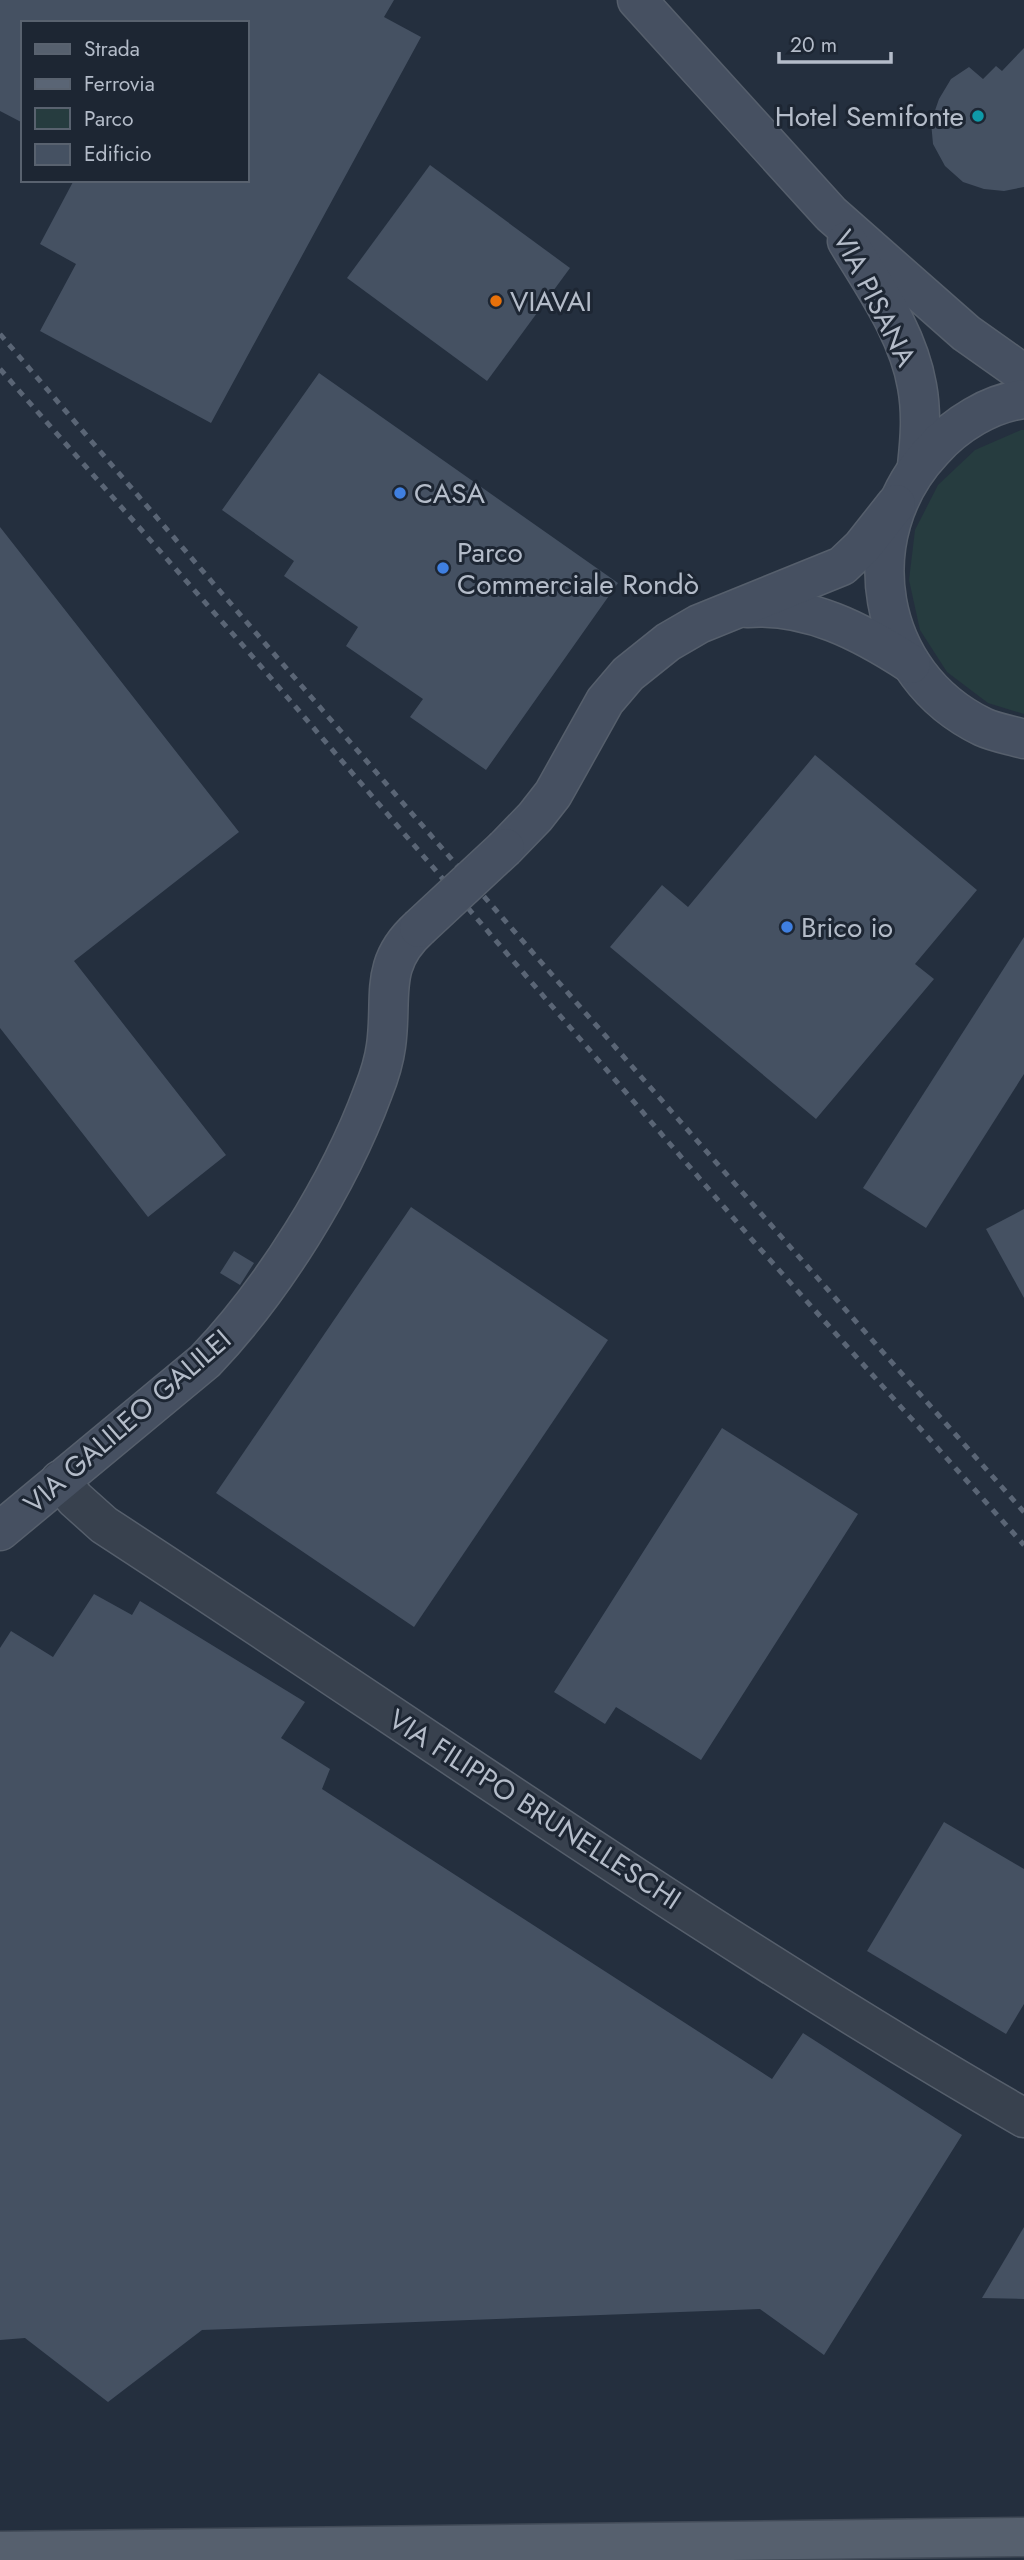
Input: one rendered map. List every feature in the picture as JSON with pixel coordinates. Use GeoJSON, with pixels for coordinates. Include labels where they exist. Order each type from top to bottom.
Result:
{"type":"FeatureCollection","features":[{"type":"Feature","properties":{"kind":"main road"},"geometry":{"type":"LineString","coordinates":[[0,2551],[1024,2537]]}},
{"type":"Feature","properties":{"kind":"street","name":"VIA PISANA"},"geometry":{"type":"LineString","coordinates":[[637,0],[831,214],[966,333],[1024,374]]}},
{"type":"Feature","properties":{"kind":"street","name":"VIA PISANA"},"geometry":{"type":"LineString","coordinates":[[831,214],[883,301],[914,369],[921,427],[917,466]]}},
{"type":"Feature","properties":{"kind":"street","name":"VIA PISANA"},"geometry":{"type":"LineString","coordinates":[[1024,400],[978,415],[944,437],[917,466],[896,504],[885,544],[884,586],[893,627],[911,664],[943,701],[984,727],[1024,739]]}},
{"type":"Feature","properties":{"kind":"street","name":"VIA GALILEO GALILEI"},"geometry":{"type":"LineString","coordinates":[[0,1531],[205,1361],[250,1309],[284,1260],[335,1174],[372,1094],[386,1047],[391,969],[398,950],[535,817],[553,794],[605,701],[628,674],[684,632],[835,570],[848,562],[896,504]]}},
{"type":"Feature","properties":{"kind":"street","name":"VIA GALILEO GALILEI"},"geometry":{"type":"LineString","coordinates":[[734,610],[777,609],[830,621],[877,641],[911,664]]}},
{"type":"Feature","properties":{"kind":"street","name":"VIA FILIPPO BRUNELLESCHI"},"geometry":{"type":"LineString","coordinates":[[60,1480],[75,1499],[104,1525],[759,1956],[1024,2118]]}},
{"type":"Feature","properties":{"kind":"green space"},"geometry":{"type":"Polygon","coordinates":[[[1024,430],[1024,714],[988,703],[947,672],[920,630],[909,580],[915,530],[938,485],[975,450],[1024,430]]]}},
{"type":"Feature","properties":{"kind":"building"},"geometry":{"type":"Polygon","coordinates":[[[0,0],[394,0],[384,17],[421,37],[211,423],[40,331],[76,264],[40,244],[73,182],[248,182],[248,21],[21,21],[21,122],[0,111],[0,0]]]}},
{"type":"Feature","properties":{"kind":"building","name":"Hotel Semifonte"},"geometry":{"type":"Polygon","coordinates":[[[1024,48],[1024,187],[1004,191],[984,189],[963,182],[945,166],[933,144],[931,122],[939,99],[951,79],[969,67],[983,79],[996,66],[1002,71],[1024,48]]]}},
{"type":"Feature","properties":{"kind":"building"},"geometry":{"type":"Polygon","coordinates":[[[430,165],[570,268],[487,381],[347,278],[430,165]]]}},
{"type":"Feature","properties":{"kind":"building","name":"Parco Commerciale Rondò"},"geometry":{"type":"Polygon","coordinates":[[[319,373],[618,583],[486,770],[410,717],[423,699],[346,646],[358,627],[284,576],[294,561],[222,510],[319,373]]]}},
{"type":"Feature","properties":{"kind":"building"},"geometry":{"type":"Polygon","coordinates":[[[0,527],[239,832],[74,961],[226,1155],[148,1217],[0,1028],[0,527]]]}},
{"type":"Feature","properties":{"kind":"building","name":"Brico io"},"geometry":{"type":"Polygon","coordinates":[[[815,755],[977,890],[915,964],[934,979],[816,1119],[610,947],[662,885],[688,907],[815,755]]]}},
{"type":"Feature","properties":{"kind":"building"},"geometry":{"type":"Polygon","coordinates":[[[1024,937],[1024,1074],[926,1228],[863,1188],[1024,937]]]}},
{"type":"Feature","properties":{"kind":"building"},"geometry":{"type":"Polygon","coordinates":[[[411,1207],[608,1340],[414,1627],[216,1493],[411,1207]]]}},
{"type":"Feature","properties":{"kind":"building"},"geometry":{"type":"Polygon","coordinates":[[[1024,1209],[1024,1298],[986,1229],[1024,1209]]]}},
{"type":"Feature","properties":{"kind":"building"},"geometry":{"type":"Polygon","coordinates":[[[234,1251],[254,1263],[240,1285],[220,1273],[234,1251]]]}},
{"type":"Feature","properties":{"kind":"building"},"geometry":{"type":"Polygon","coordinates":[[[722,1428],[858,1514],[701,1760],[616,1707],[605,1724],[554,1692],[722,1428]]]}},
{"type":"Feature","properties":{"kind":"building"},"geometry":{"type":"Polygon","coordinates":[[[94,1594],[132,1615],[140,1601],[305,1702],[281,1738],[330,1769],[322,1789],[772,2079],[803,2033],[962,2135],[824,2355],[760,2309],[202,2330],[108,2402],[25,2338],[0,2340],[0,1648],[11,1631],[53,1657],[94,1594]]]}},
{"type":"Feature","properties":{"kind":"building"},"geometry":{"type":"Polygon","coordinates":[[[944,1822],[1024,1869],[1024,2004],[1006,2034],[867,1951],[944,1822]]]}},
{"type":"Feature","properties":{"kind":"building"},"geometry":{"type":"Polygon","coordinates":[[[1024,2227],[1024,2299],[982,2298],[1024,2227]]]}},
{"type":"Feature","properties":{"kind":"railway"},"geometry":{"type":"LineString","coordinates":[[0,334],[509,925],[1024,1512]]}},
{"type":"Feature","properties":{"kind":"railway"},"geometry":{"type":"LineString","coordinates":[[0,369],[246,649],[754,1242],[1024,1545]]}},
{"type":"Feature","properties":{"kind":"place","name":"Hotel Semifonte"},"geometry":{"type":"Point","coordinates":[978,116]}},
{"type":"Feature","properties":{"kind":"place","name":"VIAVAI"},"geometry":{"type":"Point","coordinates":[496,301]}},
{"type":"Feature","properties":{"kind":"place","name":"CASA"},"geometry":{"type":"Point","coordinates":[400,493]}},
{"type":"Feature","properties":{"kind":"place","name":"Parco Commerciale Rondò"},"geometry":{"type":"Point","coordinates":[443,568]}},
{"type":"Feature","properties":{"kind":"place","name":"Brico io"},"geometry":{"type":"Point","coordinates":[787,927]}}]}
